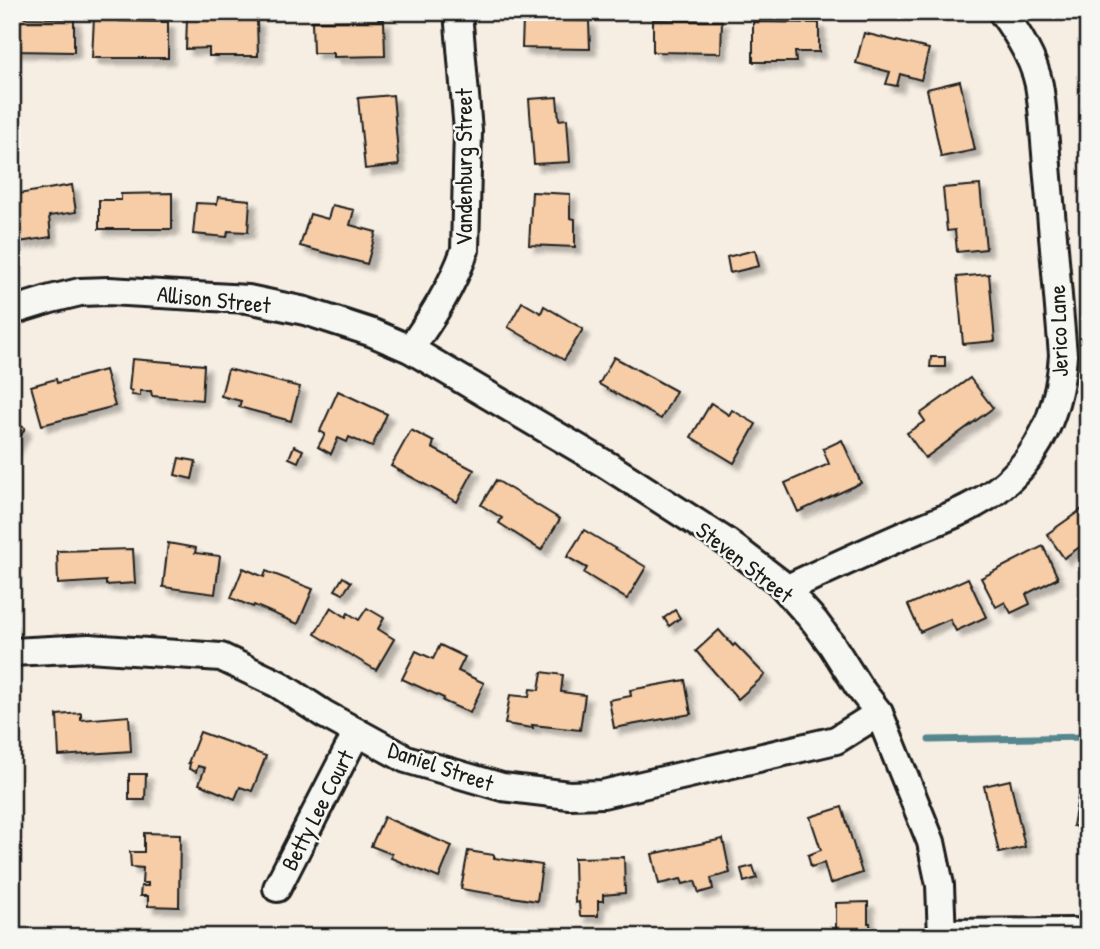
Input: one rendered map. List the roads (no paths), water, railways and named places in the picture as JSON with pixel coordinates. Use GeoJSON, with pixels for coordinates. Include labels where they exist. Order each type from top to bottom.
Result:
{"type":"FeatureCollection","features":[{"type":"Feature","properties":{"kind":"street","name":"Vandenburg Street"},"geometry":{"type":"LineString","coordinates":[[410,349],[438,310],[459,269],[465,250],[468,131],[458,12]]}},
{"type":"Feature","properties":{"kind":"street","name":"Jerico Lane"},"geometry":{"type":"LineString","coordinates":[[786,589],[976,503],[1006,483],[1029,459],[1051,420],[1062,377],[1063,355],[1039,83],[1015,30],[1002,12]]}},
{"type":"Feature","properties":{"kind":"street","name":"Allison Street"},"geometry":{"type":"LineString","coordinates":[[12,311],[80,292],[108,291],[248,299],[305,311],[373,333],[410,349]]}},
{"type":"Feature","properties":{"kind":"street","name":"Steven Street"},"geometry":{"type":"LineString","coordinates":[[410,349],[607,465],[684,514],[728,543],[786,589],[815,622],[879,713],[931,842],[940,885],[942,935]]}},
{"type":"Feature","properties":{"kind":"street","name":"Daniel Street"},"geometry":{"type":"LineString","coordinates":[[12,652],[89,648],[221,657],[278,684],[324,714],[406,759],[502,788],[569,795],[603,794],[836,740],[879,713]]}},
{"type":"Feature","properties":{"kind":"street","name":"Betty Lee Court"},"geometry":{"type":"LineString","coordinates":[[277,888],[357,732]]}},
{"type":"Feature","properties":{"kind":"street"},"geometry":{"type":"LineString","coordinates":[[942,935],[1074,932]]}},
{"type":"Feature","properties":{"kind":"waterway"},"geometry":{"type":"LineString","coordinates":[[929,740],[1088,737]]}}]}
